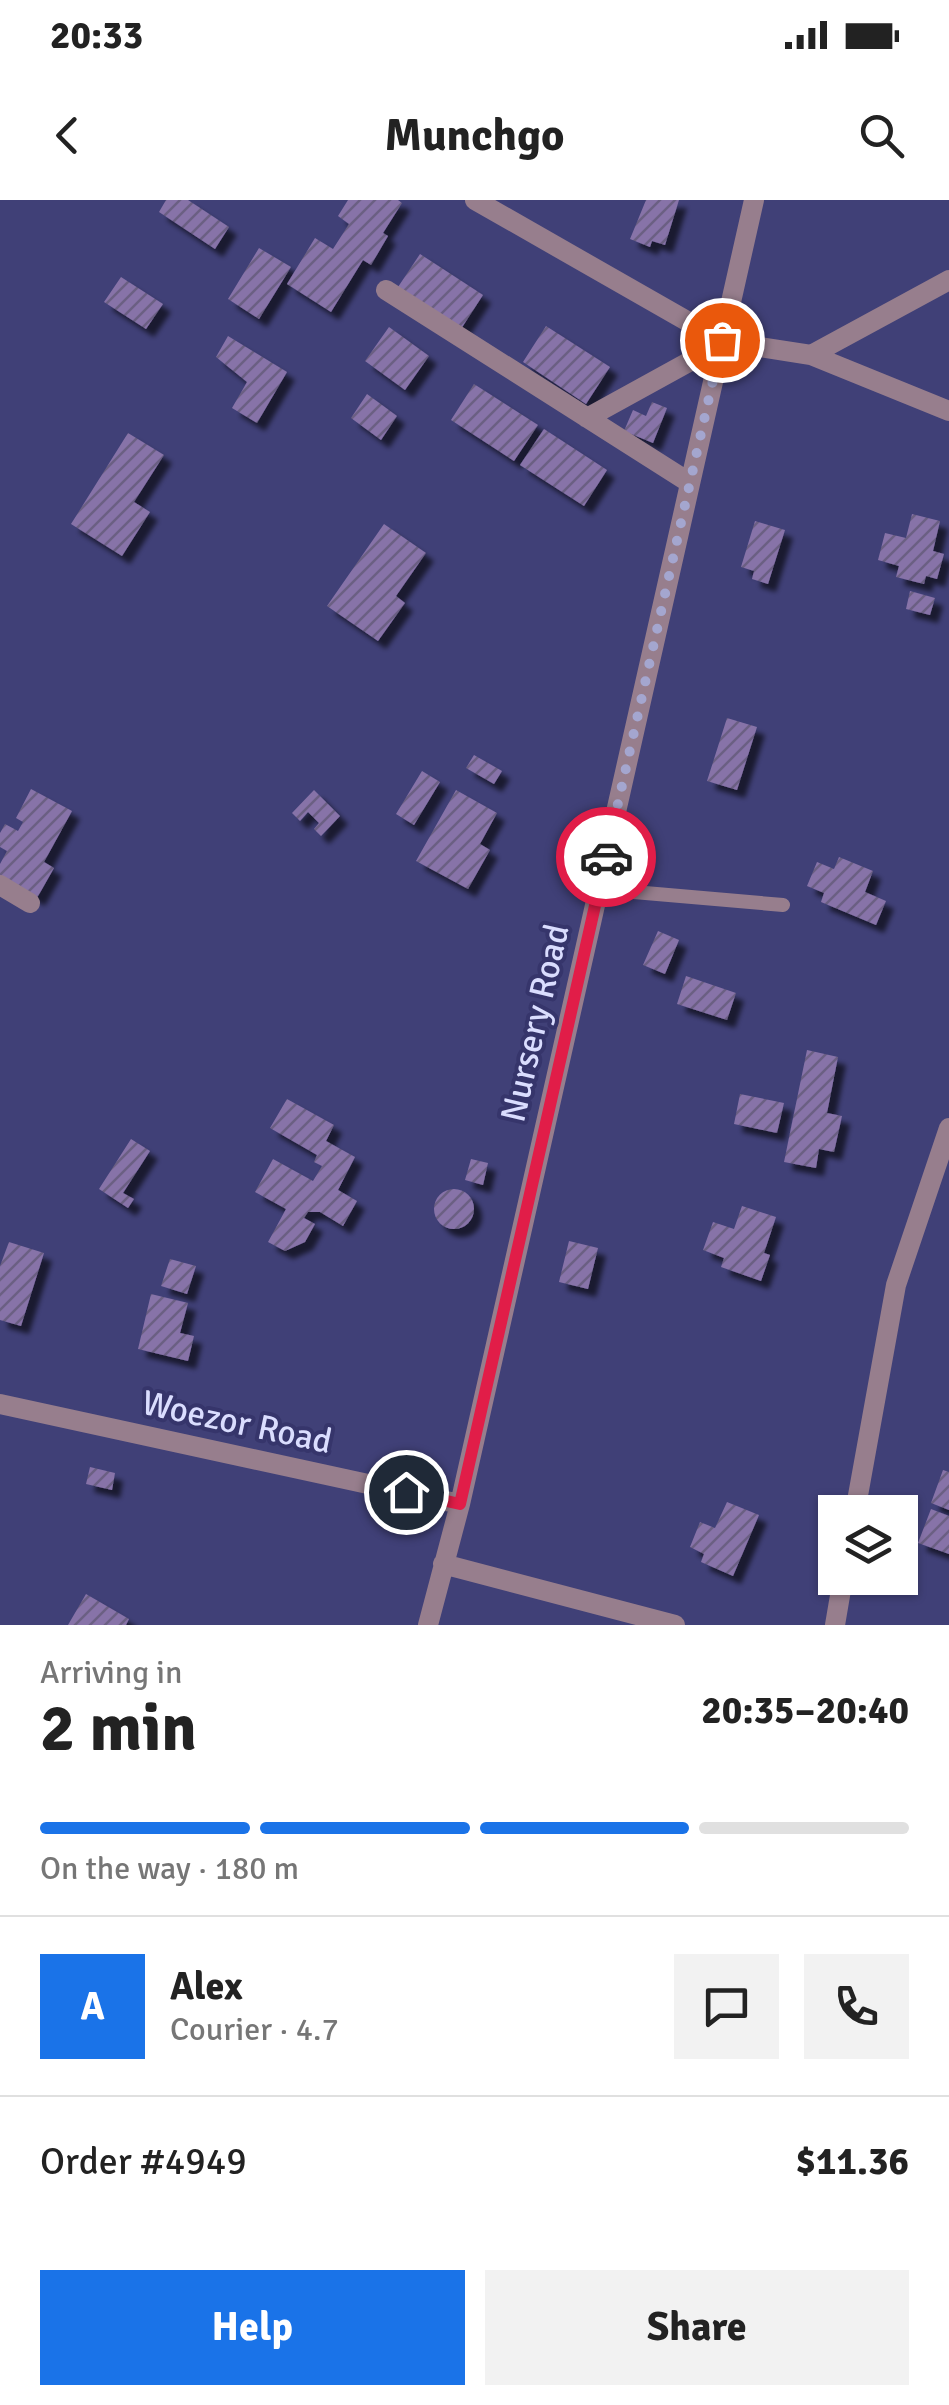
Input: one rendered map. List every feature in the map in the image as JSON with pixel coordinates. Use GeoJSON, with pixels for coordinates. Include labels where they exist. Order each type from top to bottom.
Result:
{"type":"FeatureCollection","features":[{"type":"Feature","properties":{"kind":"street"},"geometry":{"type":"LineString","coordinates":[[474,200],[721,346],[811,355],[949,411]]}},
{"type":"Feature","properties":{"kind":"street","name":"Nursery Road"},"geometry":{"type":"LineString","coordinates":[[428,1625],[460,1504],[754,200]]}},
{"type":"Feature","properties":{"kind":"street"},"geometry":{"type":"LineString","coordinates":[[811,355],[949,280]]}},
{"type":"Feature","properties":{"kind":"street"},"geometry":{"type":"LineString","coordinates":[[386,290],[690,483]]}},
{"type":"Feature","properties":{"kind":"street"},"geometry":{"type":"LineString","coordinates":[[587,418],[721,346]]}},
{"type":"Feature","properties":{"kind":"street"},"geometry":{"type":"LineString","coordinates":[[0,884],[30,904]]}},
{"type":"Feature","properties":{"kind":"street"},"geometry":{"type":"LineString","coordinates":[[858,1495],[896,1285],[949,1128]]}},
{"type":"Feature","properties":{"kind":"street","name":"Woezor Road"},"geometry":{"type":"LineString","coordinates":[[0,1404],[460,1504]]}},
{"type":"Feature","properties":{"kind":"street"},"geometry":{"type":"LineString","coordinates":[[443,1564],[675,1625]]}},
{"type":"Feature","properties":{"kind":"street"},"geometry":{"type":"LineString","coordinates":[[835,1625],[840,1595]]}},
{"type":"Feature","properties":{"kind":"lane"},"geometry":{"type":"LineString","coordinates":[[598,890],[782,904]]}},
{"type":"Feature","properties":{"kind":"building"},"geometry":{"type":"Polygon","coordinates":[[[166,200],[188,200],[229,227],[215,249],[159,212],[166,200]]]}},
{"type":"Feature","properties":{"kind":"building"},"geometry":{"type":"Polygon","coordinates":[[[348,200],[402,203],[383,233],[388,236],[371,265],[363,260],[331,312],[287,284],[315,238],[333,249],[349,224],[338,216],[348,200]]]}},
{"type":"Feature","properties":{"kind":"building"},"geometry":{"type":"Polygon","coordinates":[[[646,200],[679,200],[665,245],[652,241],[650,247],[630,239],[646,200]]]}},
{"type":"Feature","properties":{"kind":"building"},"geometry":{"type":"Polygon","coordinates":[[[259,248],[291,267],[259,319],[228,299],[259,248]]]}},
{"type":"Feature","properties":{"kind":"building"},"geometry":{"type":"Polygon","coordinates":[[[420,254],[483,295],[459,332],[396,290],[420,254]]]}},
{"type":"Feature","properties":{"kind":"building"},"geometry":{"type":"Polygon","coordinates":[[[121,277],[163,304],[146,329],[104,302],[121,277]]]}},
{"type":"Feature","properties":{"kind":"building"},"geometry":{"type":"Polygon","coordinates":[[[546,326],[610,367],[586,404],[523,362],[546,326]]]}},
{"type":"Feature","properties":{"kind":"building"},"geometry":{"type":"Polygon","coordinates":[[[389,327],[429,356],[405,390],[365,361],[389,327]]]}},
{"type":"Feature","properties":{"kind":"building"},"geometry":{"type":"Polygon","coordinates":[[[228,336],[287,372],[257,423],[232,408],[247,382],[216,357],[228,336]]]}},
{"type":"Feature","properties":{"kind":"building"},"geometry":{"type":"Polygon","coordinates":[[[474,384],[538,425],[514,461],[451,420],[474,384]]]}},
{"type":"Feature","properties":{"kind":"building"},"geometry":{"type":"Polygon","coordinates":[[[367,394],[397,416],[381,440],[351,418],[367,394]]]}},
{"type":"Feature","properties":{"kind":"building"},"geometry":{"type":"Polygon","coordinates":[[[652,402],[667,408],[653,443],[624,431],[633,410],[646,416],[652,402]]]}},
{"type":"Feature","properties":{"kind":"building"},"geometry":{"type":"Polygon","coordinates":[[[544,429],[607,470],[584,506],[520,465],[544,429]]]}},
{"type":"Feature","properties":{"kind":"building"},"geometry":{"type":"Polygon","coordinates":[[[128,433],[164,455],[134,502],[150,512],[122,556],[71,524],[128,433]]]}},
{"type":"Feature","properties":{"kind":"building"},"geometry":{"type":"Polygon","coordinates":[[[912,514],[940,521],[933,551],[944,554],[937,579],[926,576],[924,584],[896,577],[899,566],[878,560],[885,533],[906,538],[912,514]]]}},
{"type":"Feature","properties":{"kind":"building"},"geometry":{"type":"Polygon","coordinates":[[[755,521],[785,530],[768,584],[752,579],[754,571],[741,567],[755,521]]]}},
{"type":"Feature","properties":{"kind":"building"},"geometry":{"type":"Polygon","coordinates":[[[384,524],[426,553],[396,596],[405,603],[378,641],[327,606],[384,524]]]}},
{"type":"Feature","properties":{"kind":"building"},"geometry":{"type":"Polygon","coordinates":[[[910,591],[935,598],[930,615],[906,609],[910,591]]]}},
{"type":"Feature","properties":{"kind":"building"},"geometry":{"type":"Polygon","coordinates":[[[727,718],[757,727],[737,790],[707,781],[727,718]]]}},
{"type":"Feature","properties":{"kind":"building"},"geometry":{"type":"Polygon","coordinates":[[[474,755],[502,771],[494,784],[466,768],[474,755]]]}},
{"type":"Feature","properties":{"kind":"building"},"geometry":{"type":"Polygon","coordinates":[[[422,771],[440,782],[414,825],[396,814],[422,771]]]}},
{"type":"Feature","properties":{"kind":"building"},"geometry":{"type":"Polygon","coordinates":[[[31,789],[72,811],[44,862],[54,868],[37,898],[0,878],[0,864],[7,851],[0,847],[0,833],[5,824],[18,831],[23,822],[16,818],[31,789]]]}},
{"type":"Feature","properties":{"kind":"building"},"geometry":{"type":"Polygon","coordinates":[[[314,790],[340,816],[321,836],[314,829],[319,823],[308,812],[300,821],[292,813],[314,790]]]}},
{"type":"Feature","properties":{"kind":"building"},"geometry":{"type":"Polygon","coordinates":[[[456,790],[497,813],[480,844],[490,850],[468,889],[416,861],[456,790]]]}},
{"type":"Feature","properties":{"kind":"building"},"geometry":{"type":"Polygon","coordinates":[[[839,857],[873,871],[865,892],[886,901],[876,925],[821,902],[824,893],[807,886],[817,862],[834,869],[839,857]]]}},
{"type":"Feature","properties":{"kind":"building"},"geometry":{"type":"Polygon","coordinates":[[[658,931],[679,940],[665,974],[643,965],[658,931]]]}},
{"type":"Feature","properties":{"kind":"building"},"geometry":{"type":"Polygon","coordinates":[[[686,976],[736,993],[727,1020],[677,1004],[686,976]]]}},
{"type":"Feature","properties":{"kind":"building"},"geometry":{"type":"Polygon","coordinates":[[[807,1050],[838,1057],[827,1113],[842,1116],[834,1152],[819,1149],[816,1168],[784,1162],[807,1050]]]}},
{"type":"Feature","properties":{"kind":"building"},"geometry":{"type":"Polygon","coordinates":[[[740,1094],[784,1103],[777,1133],[734,1124],[740,1094]]]}},
{"type":"Feature","properties":{"kind":"building"},"geometry":{"type":"Polygon","coordinates":[[[287,1099],[334,1125],[326,1141],[355,1157],[338,1190],[357,1201],[343,1226],[320,1212],[308,1212],[304,1218],[315,1224],[305,1242],[285,1251],[268,1242],[286,1209],[255,1192],[273,1159],[313,1181],[322,1166],[314,1162],[317,1155],[270,1128],[287,1099]]]}},
{"type":"Feature","properties":{"kind":"building"},"geometry":{"type":"Polygon","coordinates":[[[131,1139],[150,1151],[123,1193],[134,1199],[128,1208],[99,1189],[131,1139]]]}},
{"type":"Feature","properties":{"kind":"building"},"geometry":{"type":"Polygon","coordinates":[[[471,1159],[488,1163],[483,1185],[465,1180],[471,1159]]]}},
{"type":"Feature","properties":{"kind":"building"},"geometry":{"type":"Polygon","coordinates":[[[454,1189],[468,1195],[474,1209],[468,1223],[454,1229],[440,1223],[434,1209],[440,1195],[454,1189]]]}},
{"type":"Feature","properties":{"kind":"building"},"geometry":{"type":"Polygon","coordinates":[[[742,1206],[776,1217],[764,1253],[770,1255],[761,1281],[721,1267],[724,1258],[703,1250],[713,1222],[734,1229],[742,1206]]]}},
{"type":"Feature","properties":{"kind":"building"},"geometry":{"type":"Polygon","coordinates":[[[569,1241],[598,1248],[588,1289],[559,1282],[569,1241]]]}},
{"type":"Feature","properties":{"kind":"building"},"geometry":{"type":"Polygon","coordinates":[[[9,1242],[44,1253],[21,1326],[0,1320],[0,1266],[9,1242]]]}},
{"type":"Feature","properties":{"kind":"building"},"geometry":{"type":"Polygon","coordinates":[[[170,1259],[196,1266],[187,1294],[161,1286],[170,1259]]]}},
{"type":"Feature","properties":{"kind":"building"},"geometry":{"type":"Polygon","coordinates":[[[151,1294],[188,1303],[180,1333],[194,1336],[188,1361],[138,1349],[151,1294]]]}},
{"type":"Feature","properties":{"kind":"building"},"geometry":{"type":"Polygon","coordinates":[[[90,1467],[115,1473],[112,1490],[86,1484],[90,1467]]]}},
{"type":"Feature","properties":{"kind":"building"},"geometry":{"type":"Polygon","coordinates":[[[943,1470],[949,1472],[949,1510],[931,1503],[943,1470]]]}},
{"type":"Feature","properties":{"kind":"building"},"geometry":{"type":"Polygon","coordinates":[[[727,1502],[759,1515],[733,1576],[701,1562],[704,1554],[690,1547],[700,1522],[715,1528],[727,1502]]]}},
{"type":"Feature","properties":{"kind":"building"},"geometry":{"type":"Polygon","coordinates":[[[931,1509],[949,1516],[949,1554],[918,1543],[931,1509]]]}},
{"type":"Feature","properties":{"kind":"building"},"geometry":{"type":"Polygon","coordinates":[[[86,1594],[129,1619],[126,1625],[68,1625],[86,1594]]]}},
{"type":"Feature","properties":{"kind":"way so far"},"geometry":{"type":"LineString","coordinates":[[606,857],[722,340]]}},
{"type":"Feature","properties":{"kind":"route"},"geometry":{"type":"LineString","coordinates":[[406,1492],[460,1504],[606,857]]}}]}
